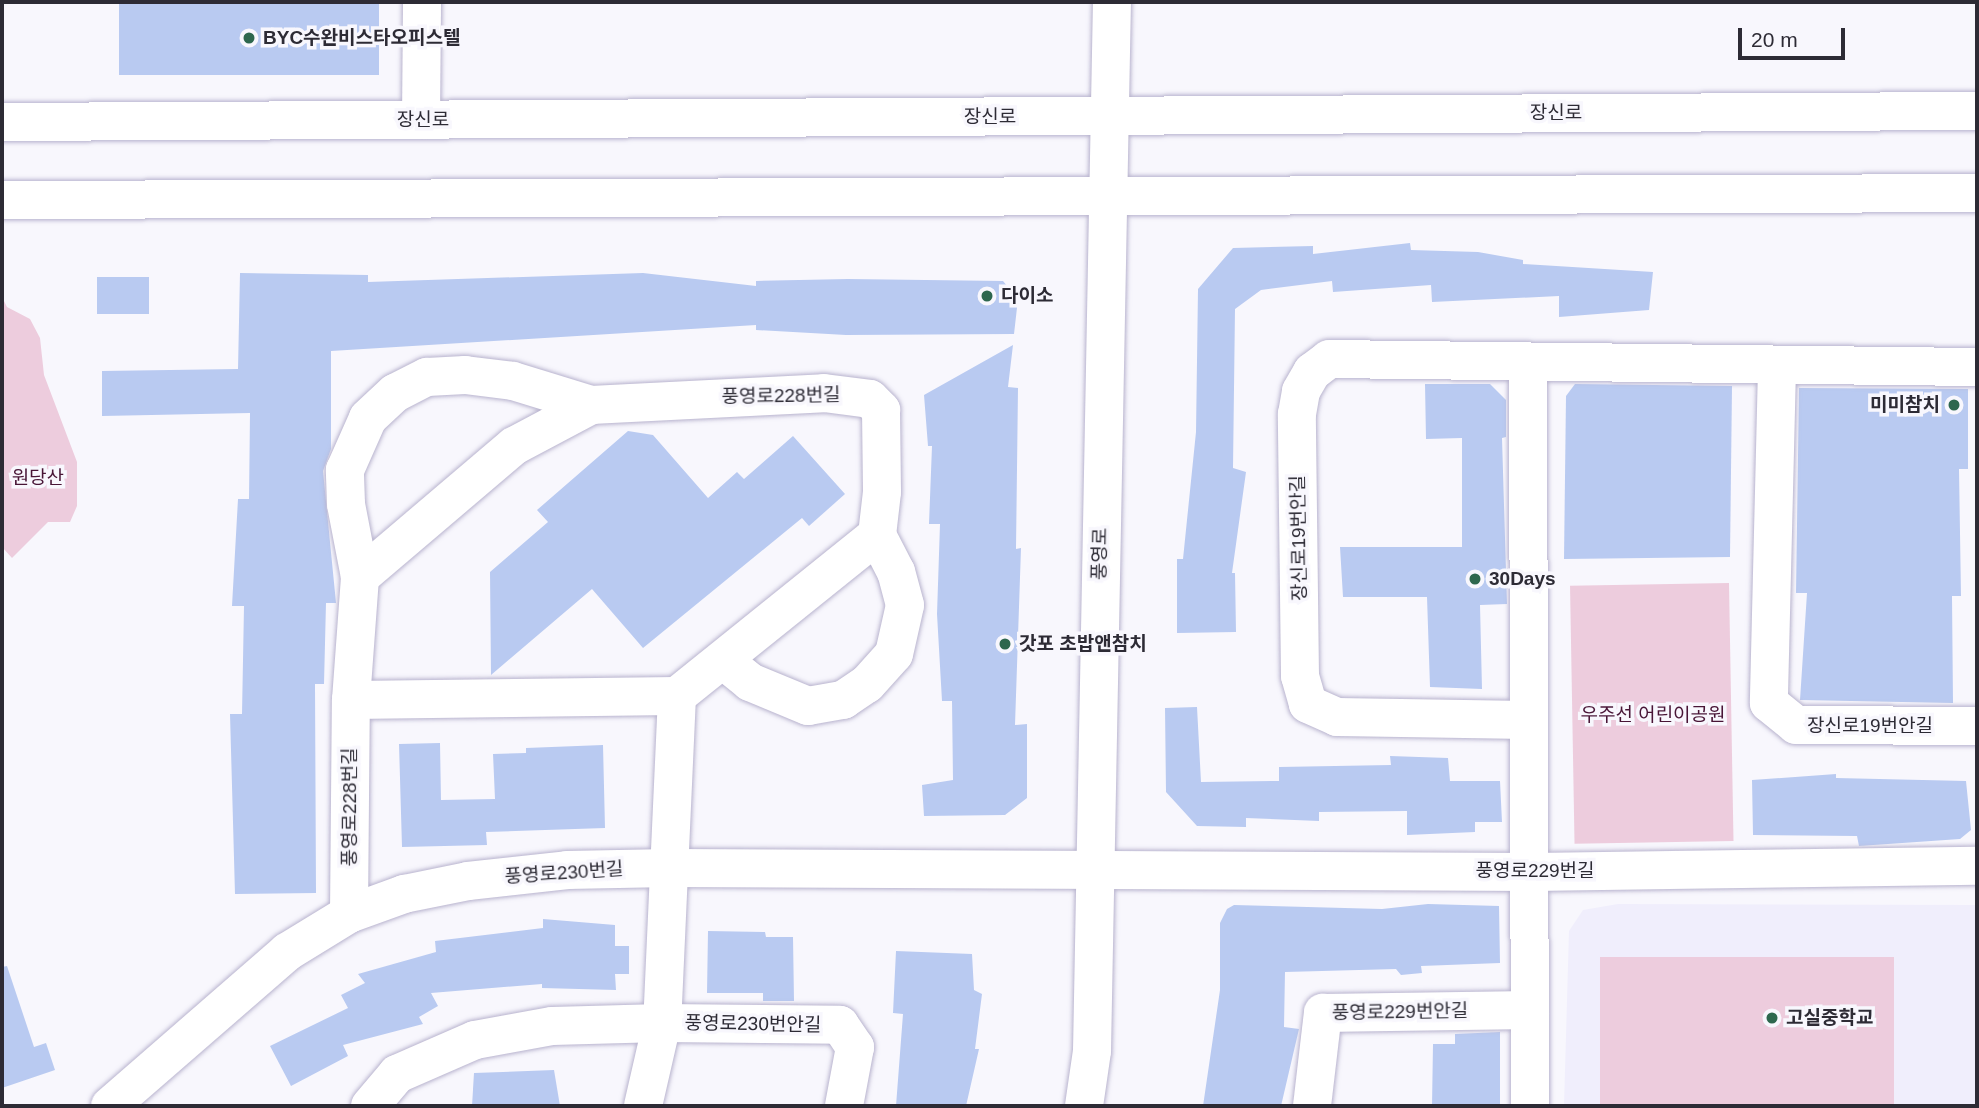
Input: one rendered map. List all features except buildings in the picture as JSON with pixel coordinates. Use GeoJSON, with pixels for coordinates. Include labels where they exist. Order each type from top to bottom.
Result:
{"type":"FeatureCollection","features":[{"type":"Feature","properties":{"kind":"street"},"geometry":{"type":"LineString","coordinates":[[421,120],[422,2]]}},
{"type":"Feature","properties":{"kind":"street","name":"풍영로"},"geometry":{"type":"LineString","coordinates":[[1084,1106],[1092,1051],[1092,867],[1112,2]]}},
{"type":"Feature","properties":{"kind":"street","name":"장신로"},"geometry":{"type":"LineString","coordinates":[[2,122],[1977,111]]}},
{"type":"Feature","properties":{"kind":"street"},"geometry":{"type":"LineString","coordinates":[[2,200],[1977,193]]}},
{"type":"Feature","properties":{"kind":"street","name":"장신로19번안길"},"geometry":{"type":"LineString","coordinates":[[1528,720],[1337,717],[1308,704],[1300,676],[1297,414],[1306,381],[1329,359],[1777,368],[1977,367]]}},
{"type":"Feature","properties":{"kind":"street"},"geometry":{"type":"LineString","coordinates":[[1528,364],[1528,720],[1533,872],[1530,1106]]}},
{"type":"Feature","properties":{"kind":"street","name":"장신로19번안길"},"geometry":{"type":"LineString","coordinates":[[1777,368],[1769,703],[1796,725],[1977,726]]}},
{"type":"Feature","properties":{"kind":"street","name":"풍영로228번길"},"geometry":{"type":"LineString","coordinates":[[349,914],[351,700],[360,577],[346,504],[345,470],[368,418],[395,393],[427,377],[465,375],[513,381],[592,405]]}},
{"type":"Feature","properties":{"kind":"street","name":"풍영로228번길"},"geometry":{"type":"LineString","coordinates":[[360,577],[514,446],[556,419],[592,405],[824,393],[870,398],[881,410],[882,492],[877,535]]}},
{"type":"Feature","properties":{"kind":"street"},"geometry":{"type":"LineString","coordinates":[[351,700],[677,696],[877,535],[897,572],[905,605],[894,654],[867,684],[844,700],[808,706],[750,682],[723,660]]}},
{"type":"Feature","properties":{"kind":"street"},"geometry":{"type":"LineString","coordinates":[[670,868],[677,696]]}},
{"type":"Feature","properties":{"kind":"street","name":"풍영로229번길"},"geometry":{"type":"LineString","coordinates":[[1092,867],[1533,872],[1977,866]]}},
{"type":"Feature","properties":{"kind":"street","name":"풍영로230번길"},"geometry":{"type":"LineString","coordinates":[[110,1106],[240,989],[287,952],[349,914],[404,894],[468,881],[567,870],[1092,867]]}},
{"type":"Feature","properties":{"kind":"street","name":"풍영로230번안길"},"geometry":{"type":"LineString","coordinates":[[643,1106],[662,1023],[670,868]]}},
{"type":"Feature","properties":{"kind":"street","name":"풍영로229번안길"},"geometry":{"type":"LineString","coordinates":[[1312,1106],[1323,1013],[1530,1010]]}},
{"type":"Feature","properties":{"kind":"street","name":"풍영로230번안길"},"geometry":{"type":"LineString","coordinates":[[370,1106],[397,1074],[474,1040],[551,1026],[662,1023],[840,1025],[855,1047],[845,1106]]}},
{"type":"Feature","properties":{"kind":"shaded area","name":"고실중학교"},"geometry":{"type":"Polygon","coordinates":[[[1618,904],[1977,905],[1977,1106],[1564,1106],[1569,931],[1583,910],[1618,904]]]}},
{"type":"Feature","properties":{"kind":"green space","name":"원당산"},"geometry":{"type":"Polygon","coordinates":[[[2,297],[7,307],[30,319],[40,338],[44,375],[77,462],[77,506],[70,522],[48,522],[12,558],[2,547],[2,297]]]}},
{"type":"Feature","properties":{"kind":"green space","name":"우주선 어린이공원"},"geometry":{"type":"Polygon","coordinates":[[[1729,583],[1734,841],[1575,844],[1570,586],[1729,583]]]}},
{"type":"Feature","properties":{"kind":"green space"},"geometry":{"type":"Polygon","coordinates":[[[1600,957],[1894,957],[1894,1106],[1600,1106],[1600,957]]]}},
{"type":"Feature","properties":{"kind":"place","name":"BYC수완비스타오피스텔"},"geometry":{"type":"Point","coordinates":[249,38]}},
{"type":"Feature","properties":{"kind":"place","name":"다이소"},"geometry":{"type":"Point","coordinates":[987,296]}},
{"type":"Feature","properties":{"kind":"place","name":"미미참치"},"geometry":{"type":"Point","coordinates":[1954,405]}},
{"type":"Feature","properties":{"kind":"place","name":"30Days"},"geometry":{"type":"Point","coordinates":[1475,579]}},
{"type":"Feature","properties":{"kind":"place","name":"갓포 초밥앤참치"},"geometry":{"type":"Point","coordinates":[1005,644]}},
{"type":"Feature","properties":{"kind":"place","name":"고실중학교"},"geometry":{"type":"Point","coordinates":[1772,1018]}}]}
